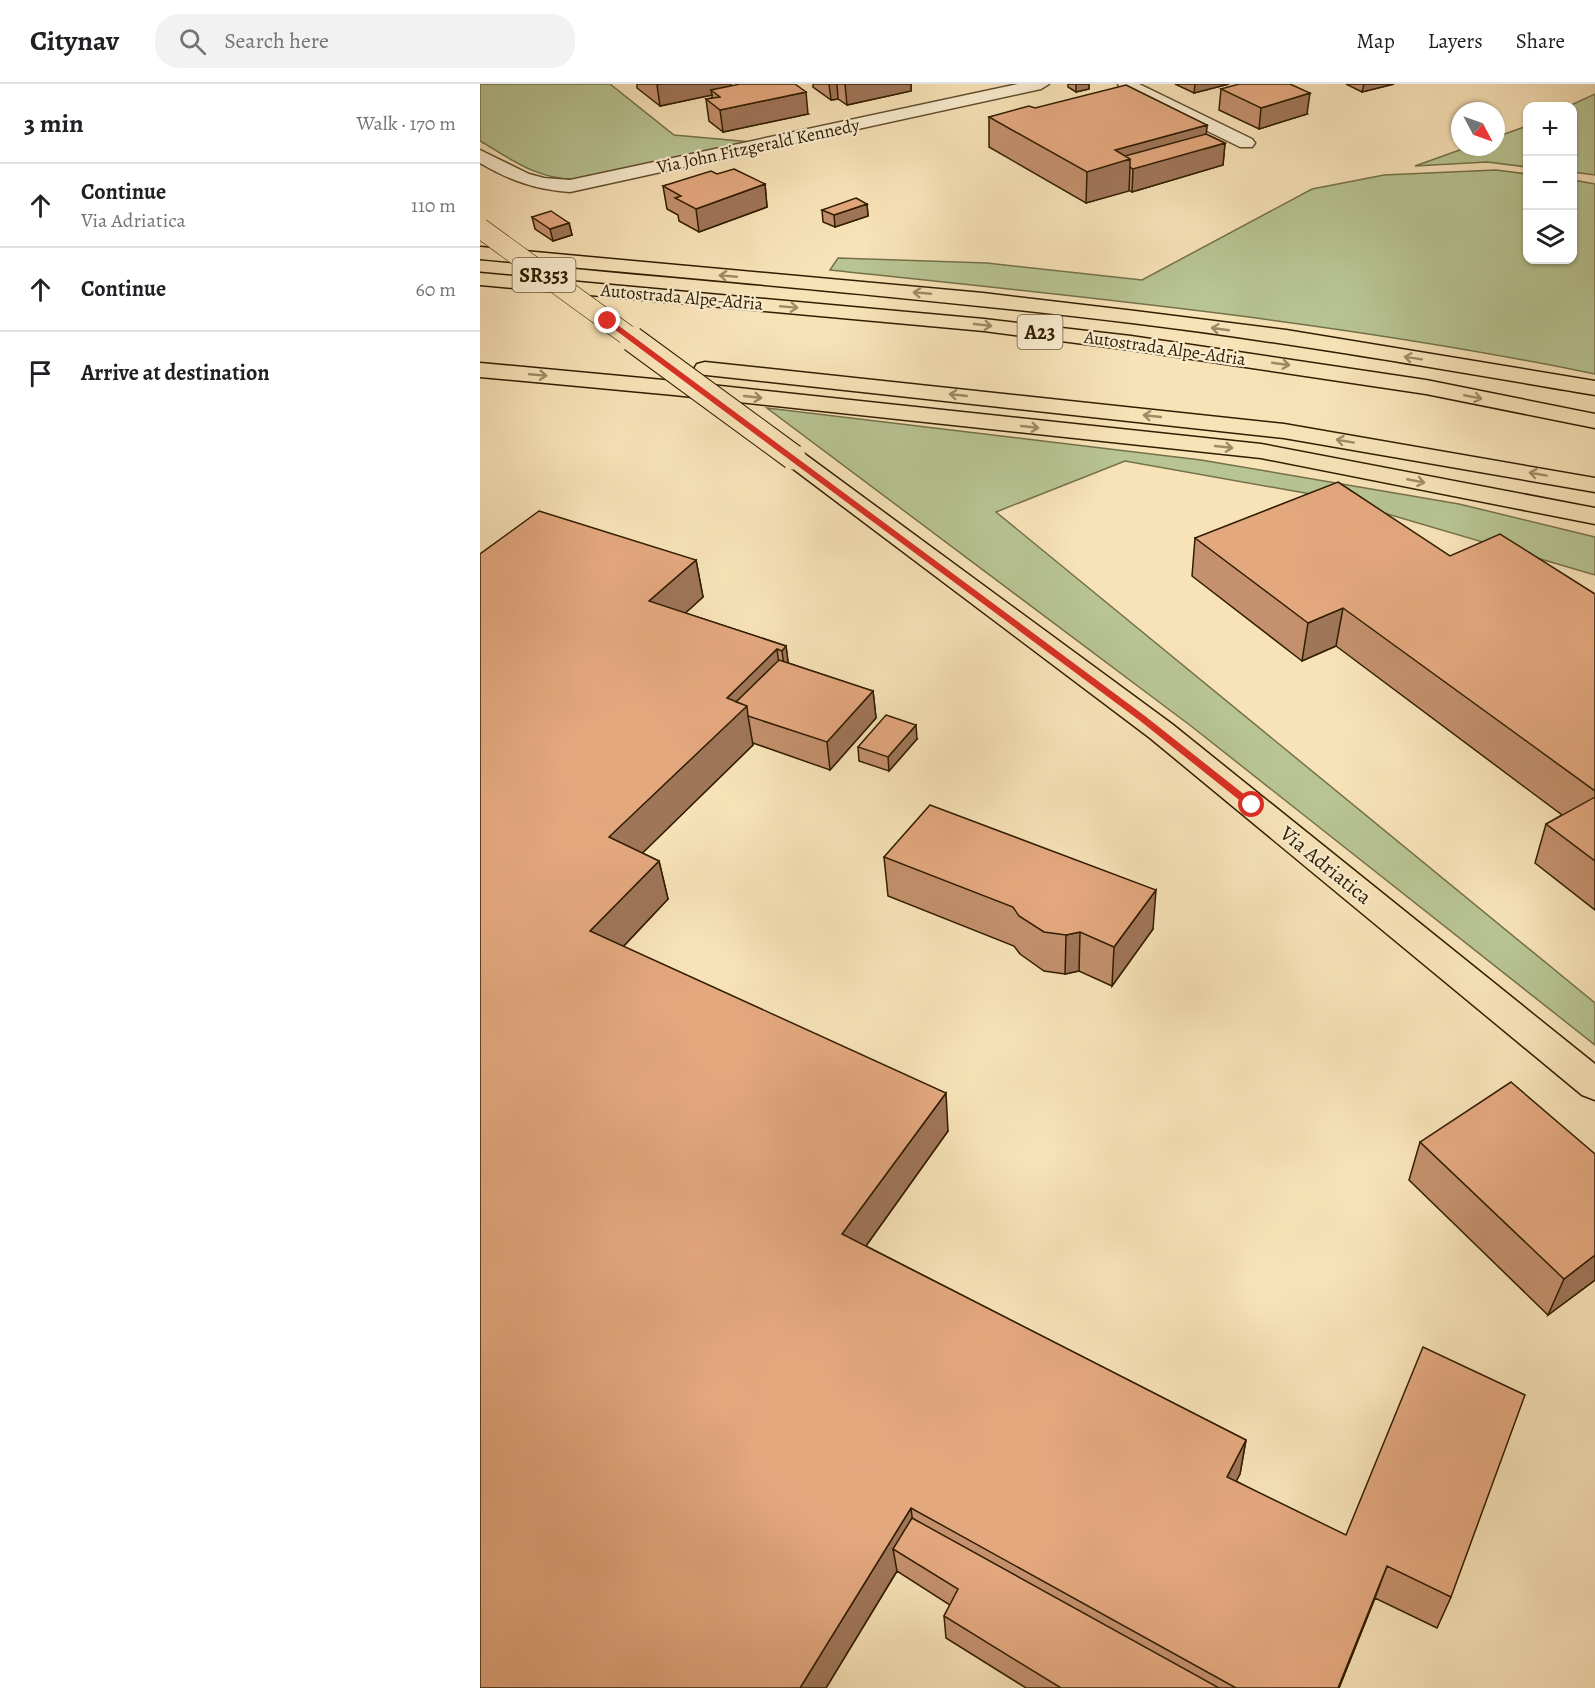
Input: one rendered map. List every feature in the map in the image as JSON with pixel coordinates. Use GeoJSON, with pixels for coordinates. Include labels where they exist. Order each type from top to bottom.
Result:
{"type":"FeatureCollection","features":[{"type":"Feature","properties":{"kind":"main road","name":"Via Adriatica"},"geometry":{"type":"LineString","coordinates":[[480,228],[1161,731],[1595,1084]]}},
{"type":"Feature","properties":{"kind":"main road","name":"Autostrada Alpe-Adria"},"geometry":{"type":"LineString","coordinates":[[480,253],[983,299],[1111,314],[1286,337],[1595,388]]}},
{"type":"Feature","properties":{"kind":"main road","name":"Autostrada Alpe-Adria"},"geometry":{"type":"LineString","coordinates":[[480,279],[972,324],[1120,341],[1426,387],[1595,421]]}},
{"type":"Feature","properties":{"kind":"main road"},"geometry":{"type":"LineString","coordinates":[[619,361],[851,383],[1284,431],[1595,485]]}},
{"type":"Feature","properties":{"kind":"main road"},"geometry":{"type":"LineString","coordinates":[[480,370],[674,388],[1261,452],[1595,516]]}},
{"type":"Feature","properties":{"kind":"main road"},"geometry":{"type":"LineString","coordinates":[[1535,504],[1595,521]]}},
{"type":"Feature","properties":{"kind":"street","name":"Via John Fitzgerald Kennedy"},"geometry":{"type":"LineString","coordinates":[[480,155],[524,180],[536,184],[570,186],[1041,84]]}},
{"type":"Feature","properties":{"kind":"street"},"geometry":{"type":"LineString","coordinates":[[1126,84],[1246,143]]}},
{"type":"Feature","properties":{"kind":"green space"},"geometry":{"type":"Polygon","coordinates":[[[480,84],[610,84],[674,135],[752,142],[579,179],[552,177],[515,162],[480,141],[480,84]]]}},
{"type":"Feature","properties":{"kind":"green space"},"geometry":{"type":"Polygon","coordinates":[[[1595,94],[1595,175],[1577,173],[1577,102],[1595,94]]]}},
{"type":"Feature","properties":{"kind":"green space"},"geometry":{"type":"Polygon","coordinates":[[[1523,127],[1523,166],[1487,162],[1415,166],[1451,153],[1451,156],[1505,156],[1505,134],[1523,127]]]}},
{"type":"Feature","properties":{"kind":"green space"},"geometry":{"type":"Polygon","coordinates":[[[1496,170],[1523,173],[1523,264],[1577,264],[1577,181],[1595,184],[1595,374],[1310,325],[1118,301],[830,270],[838,258],[987,263],[1142,280],[1312,189],[1384,175],[1496,170]]]}},
{"type":"Feature","properties":{"kind":"green space"},"geometry":{"type":"Polygon","coordinates":[[[767,408],[1201,460],[1459,504],[1595,537],[1595,575],[1333,498],[1125,461],[996,512],[1595,1003],[1595,1045],[1191,726],[767,408]]]}},
{"type":"Feature","properties":{"kind":"building"},"geometry":{"type":"Polygon","coordinates":[[[740,84],[795,84],[806,92],[720,110],[706,99],[720,97],[711,90],[740,84]]]}},
{"type":"Feature","properties":{"kind":"building"},"geometry":{"type":"Polygon","coordinates":[[[1239,84],[1290,84],[1310,93],[1261,108],[1221,89],[1239,84]]]}},
{"type":"Feature","properties":{"kind":"building"},"geometry":{"type":"Polygon","coordinates":[[[1126,85],[1207,125],[1115,150],[1130,159],[1087,172],[989,117],[1029,106],[1035,108],[1126,85]]]}},
{"type":"Feature","properties":{"kind":"building"},"geometry":{"type":"Polygon","coordinates":[[[1206,134],[1225,143],[1133,169],[1130,167],[1130,159],[1125,156],[1206,134]]]}},
{"type":"Feature","properties":{"kind":"building"},"geometry":{"type":"Polygon","coordinates":[[[734,169],[765,184],[696,209],[675,198],[681,196],[663,186],[711,171],[717,174],[734,169]]]}},
{"type":"Feature","properties":{"kind":"building"},"geometry":{"type":"Polygon","coordinates":[[[856,198],[867,204],[834,215],[822,210],[856,198]]]}},
{"type":"Feature","properties":{"kind":"building"},"geometry":{"type":"Polygon","coordinates":[[[551,211],[569,223],[550,229],[532,217],[551,211]]]}},
{"type":"Feature","properties":{"kind":"building"},"geometry":{"type":"Polygon","coordinates":[[[1338,482],[1450,556],[1500,534],[1595,594],[1595,791],[1343,608],[1308,623],[1195,538],[1338,482]]]}},
{"type":"Feature","properties":{"kind":"building"},"geometry":{"type":"Polygon","coordinates":[[[539,511],[696,560],[649,601],[786,646],[782,651],[777,649],[727,698],[747,706],[609,837],[659,861],[590,931],[946,1093],[842,1234],[1246,1440],[1227,1477],[1346,1535],[1423,1347],[1525,1395],[1451,1597],[1387,1566],[1338,1688],[1236,1688],[911,1508],[800,1688],[480,1688],[480,554],[539,511]]]}},
{"type":"Feature","properties":{"kind":"building"},"geometry":{"type":"Polygon","coordinates":[[[779,660],[873,691],[827,742],[748,716],[747,706],[736,702],[779,660]]]}},
{"type":"Feature","properties":{"kind":"building"},"geometry":{"type":"Polygon","coordinates":[[[886,715],[916,725],[888,757],[858,747],[886,715]]]}},
{"type":"Feature","properties":{"kind":"building"},"geometry":{"type":"Polygon","coordinates":[[[1595,797],[1595,861],[1546,824],[1595,797]]]}},
{"type":"Feature","properties":{"kind":"building"},"geometry":{"type":"Polygon","coordinates":[[[930,805],[1156,890],[1114,947],[1080,932],[1066,935],[1044,932],[1019,916],[1013,907],[884,857],[930,805]]]}},
{"type":"Feature","properties":{"kind":"building"},"geometry":{"type":"Polygon","coordinates":[[[1511,1082],[1595,1154],[1595,1255],[1564,1279],[1420,1142],[1511,1082]]]}},
{"type":"Feature","properties":{"kind":"building"},"geometry":{"type":"Polygon","coordinates":[[[912,1518],[1219,1688],[1061,1688],[944,1616],[958,1589],[893,1549],[912,1518]]]}},
{"type":"Feature","properties":{"kind":"route"},"geometry":{"type":"LineString","coordinates":[[608,321],[1161,731],[1252,805]]}}]}
